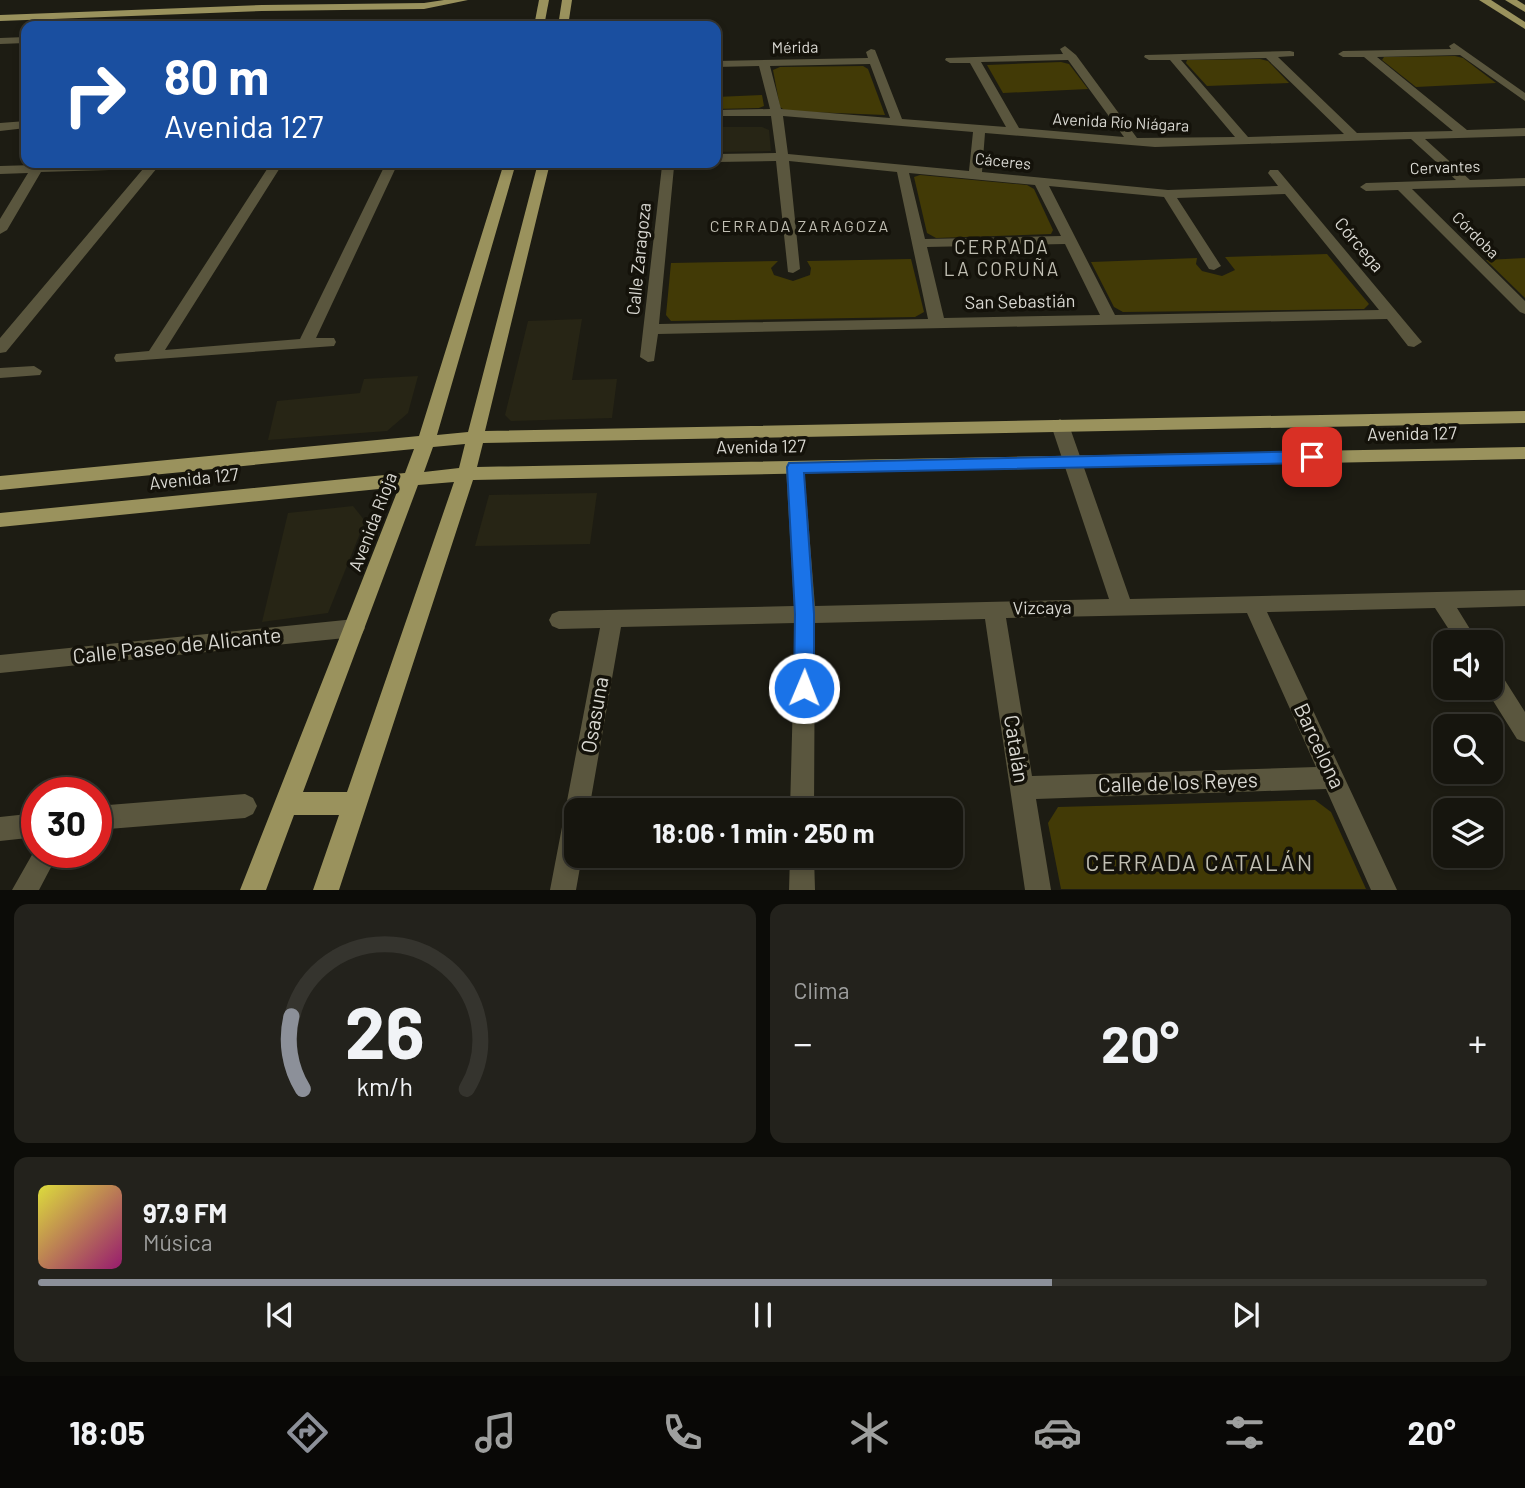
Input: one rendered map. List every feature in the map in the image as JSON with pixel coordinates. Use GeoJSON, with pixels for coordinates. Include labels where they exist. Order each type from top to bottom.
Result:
{"type":"FeatureCollection","features":[{"type":"Feature","properties":{"kind":"main road"},"geometry":{"type":"LineString","coordinates":[[0,9],[224,0]]}},
{"type":"Feature","properties":{"kind":"main road"},"geometry":{"type":"LineString","coordinates":[[0,18],[343,4],[424,6],[463,0]]}},
{"type":"Feature","properties":{"kind":"main road"},"geometry":{"type":"LineString","coordinates":[[540,21],[544,0]]}},
{"type":"Feature","properties":{"kind":"main road"},"geometry":{"type":"LineString","coordinates":[[564,21],[567,0]]}},
{"type":"Feature","properties":{"kind":"main road"},"geometry":{"type":"LineString","coordinates":[[1484,0],[1525,26]]}},
{"type":"Feature","properties":{"kind":"main road"},"geometry":{"type":"LineString","coordinates":[[1510,0],[1525,9]]}},
{"type":"Feature","properties":{"kind":"main road","name":"Avenida Rioja"},"geometry":{"type":"LineString","coordinates":[[253,890],[426,442],[508,168]]}},
{"type":"Feature","properties":{"kind":"main road"},"geometry":{"type":"LineString","coordinates":[[326,890],[466,474],[543,168]]}},
{"type":"Feature","properties":{"kind":"main road","name":"Avenida 127"},"geometry":{"type":"LineString","coordinates":[[0,483],[475,437],[1525,417]]}},
{"type":"Feature","properties":{"kind":"main road","name":"Avenida 127"},"geometry":{"type":"LineString","coordinates":[[0,520],[466,474],[1525,453]]}},
{"type":"Feature","properties":{"kind":"main road"},"geometry":{"type":"LineString","coordinates":[[288,803],[355,804]]}},
{"type":"Feature","properties":{"kind":"street"},"geometry":{"type":"LineString","coordinates":[[0,42],[21,40]]}},
{"type":"Feature","properties":{"kind":"street"},"geometry":{"type":"LineString","coordinates":[[1447,41],[1525,98]]}},
{"type":"Feature","properties":{"kind":"street"},"geometry":{"type":"LineString","coordinates":[[1063,46],[1134,142]]}},
{"type":"Feature","properties":{"kind":"street"},"geometry":{"type":"LineString","coordinates":[[1343,54],[1462,52]]}},
{"type":"Feature","properties":{"kind":"street"},"geometry":{"type":"LineString","coordinates":[[1149,57],[1290,54]]}},
{"type":"Feature","properties":{"kind":"street"},"geometry":{"type":"LineString","coordinates":[[1367,54],[1464,134]]}},
{"type":"Feature","properties":{"kind":"street"},"geometry":{"type":"LineString","coordinates":[[1269,55],[1354,137]]}},
{"type":"Feature","properties":{"kind":"street"},"geometry":{"type":"LineString","coordinates":[[1172,56],[1245,141]]}},
{"type":"Feature","properties":{"kind":"street","name":"Mérida"},"geometry":{"type":"LineString","coordinates":[[721,64],[873,57],[897,122]]}},
{"type":"Feature","properties":{"kind":"street"},"geometry":{"type":"LineString","coordinates":[[950,60],[1072,57]]}},
{"type":"Feature","properties":{"kind":"street"},"geometry":{"type":"LineString","coordinates":[[974,60],[1015,132]]}},
{"type":"Feature","properties":{"kind":"street"},"geometry":{"type":"LineString","coordinates":[[764,63],[776,112],[793,269]]}},
{"type":"Feature","properties":{"kind":"street","name":"Avenida Río Niágara"},"geometry":{"type":"LineString","coordinates":[[721,113],[776,112],[897,122],[979,134],[1015,132],[1134,142],[1525,132]]}},
{"type":"Feature","properties":{"kind":"street","name":"Avenida Río Niágara"},"geometry":{"type":"LineString","coordinates":[[721,123],[776,112],[1161,154],[1525,143]]}},
{"type":"Feature","properties":{"kind":"street"},"geometry":{"type":"LineString","coordinates":[[1,130],[21,126]]}},
{"type":"Feature","properties":{"kind":"street"},"geometry":{"type":"LineString","coordinates":[[1,130],[21,134]]}},
{"type":"Feature","properties":{"kind":"street"},"geometry":{"type":"LineString","coordinates":[[975,175],[979,134]]}},
{"type":"Feature","properties":{"kind":"street"},"geometry":{"type":"LineString","coordinates":[[1414,135],[1467,184]]}},
{"type":"Feature","properties":{"kind":"street","name":"Cáceres"},"geometry":{"type":"LineString","coordinates":[[721,158],[782,157],[1168,194],[1288,190]]}},
{"type":"Feature","properties":{"kind":"street"},"geometry":{"type":"LineString","coordinates":[[0,170],[66,168]]}},
{"type":"Feature","properties":{"kind":"street"},"geometry":{"type":"LineString","coordinates":[[0,348],[150,168]]}},
{"type":"Feature","properties":{"kind":"street"},"geometry":{"type":"LineString","coordinates":[[153,355],[274,168]]}},
{"type":"Feature","properties":{"kind":"street"},"geometry":{"type":"LineString","coordinates":[[306,343],[390,168]]}},
{"type":"Feature","properties":{"kind":"street","name":"Calle Zaragoza"},"geometry":{"type":"LineString","coordinates":[[648,357],[670,168]]}},
{"type":"Feature","properties":{"kind":"street"},"geometry":{"type":"LineString","coordinates":[[902,168],[937,323]]}},
{"type":"Feature","properties":{"kind":"street"},"geometry":{"type":"LineString","coordinates":[[0,230],[37,169]]}},
{"type":"Feature","properties":{"kind":"street","name":"Córcega"},"geometry":{"type":"LineString","coordinates":[[1274,173],[1414,342]]}},
{"type":"Feature","properties":{"kind":"street"},"geometry":{"type":"LineString","coordinates":[[1040,182],[1110,320]]}},
{"type":"Feature","properties":{"kind":"street","name":"Cervantes"},"geometry":{"type":"LineString","coordinates":[[1366,187],[1522,184]]}},
{"type":"Feature","properties":{"kind":"street","name":"Córdoba"},"geometry":{"type":"LineString","coordinates":[[1401,186],[1525,309]]}},
{"type":"Feature","properties":{"kind":"street"},"geometry":{"type":"LineString","coordinates":[[1168,194],[1214,265]]}},
{"type":"Feature","properties":{"kind":"street"},"geometry":{"type":"LineString","coordinates":[[919,243],[1069,240]]}},
{"type":"Feature","properties":{"kind":"street","name":"San Sebastián"},"geometry":{"type":"LineString","coordinates":[[650,329],[1391,314]]}},
{"type":"Feature","properties":{"kind":"street"},"geometry":{"type":"LineString","coordinates":[[122,358],[328,342]]}},
{"type":"Feature","properties":{"kind":"street"},"geometry":{"type":"LineString","coordinates":[[0,373],[34,370]]}},
{"type":"Feature","properties":{"kind":"street"},"geometry":{"type":"LineString","coordinates":[[1060,425],[1122,606]]}},
{"type":"Feature","properties":{"kind":"street"},"geometry":{"type":"LineString","coordinates":[[795,467],[804,614],[803,798]]}},
{"type":"Feature","properties":{"kind":"street","name":"Vizcaya"},"geometry":{"type":"LineString","coordinates":[[559,620],[1525,598]]}},
{"type":"Feature","properties":{"kind":"street"},"geometry":{"type":"LineString","coordinates":[[1441,600],[1460,630]]}},
{"type":"Feature","properties":{"kind":"street","name":"Barcelona"},"geometry":{"type":"LineString","coordinates":[[1253,603],[1384,890]]}},
{"type":"Feature","properties":{"kind":"street","name":"Catalán"},"geometry":{"type":"LineString","coordinates":[[994,609],[1038,890]]}},
{"type":"Feature","properties":{"kind":"street","name":"Osasuna"},"geometry":{"type":"LineString","coordinates":[[579,798],[612,619]]}},
{"type":"Feature","properties":{"kind":"street","name":"Calle Paseo de Alicante"},"geometry":{"type":"LineString","coordinates":[[0,664],[355,628]]}},
{"type":"Feature","properties":{"kind":"street"},"geometry":{"type":"LineString","coordinates":[[1503,697],[1525,732]]}},
{"type":"Feature","properties":{"kind":"street","name":"Calle de los Reyes"},"geometry":{"type":"LineString","coordinates":[[1023,788],[1333,778]]}},
{"type":"Feature","properties":{"kind":"street"},"geometry":{"type":"LineString","coordinates":[[112,817],[245,806]]}},
{"type":"Feature","properties":{"kind":"street"},"geometry":{"type":"LineString","coordinates":[[0,829],[21,827]]}},
{"type":"Feature","properties":{"kind":"street"},"geometry":{"type":"LineString","coordinates":[[25,890],[38,868]]}},
{"type":"Feature","properties":{"kind":"street"},"geometry":{"type":"LineString","coordinates":[[563,890],[567,868]]}},
{"type":"Feature","properties":{"kind":"street"},"geometry":{"type":"LineString","coordinates":[[802,868],[802,890]]}},
{"type":"Feature","properties":{"kind":"shaded area"},"geometry":{"type":"Polygon","coordinates":[[[1384,57],[1463,58],[1496,83],[1416,87],[1382,60],[1384,57]]]}},
{"type":"Feature","properties":{"kind":"shaded area"},"geometry":{"type":"Polygon","coordinates":[[[1187,60],[1268,61],[1289,83],[1207,86],[1186,63],[1187,60]]]}},
{"type":"Feature","properties":{"kind":"shaded area"},"geometry":{"type":"Polygon","coordinates":[[[1069,64],[1088,89],[1003,93],[987,65],[1069,64]]]}},
{"type":"Feature","properties":{"kind":"shaded area"},"geometry":{"type":"Polygon","coordinates":[[[863,66],[868,69],[885,115],[786,111],[780,107],[773,70],[780,67],[863,66]]]}},
{"type":"Feature","properties":{"kind":"shaded area"},"geometry":{"type":"Polygon","coordinates":[[[762,95],[764,106],[721,109],[721,97],[762,95]]]}},
{"type":"Feature","properties":{"kind":"shaded area"},"geometry":{"type":"Polygon","coordinates":[[[721,127],[762,127],[769,130],[771,151],[721,152],[721,127]]]}},
{"type":"Feature","properties":{"kind":"shaded area"},"geometry":{"type":"Polygon","coordinates":[[[920,175],[1027,185],[1034,189],[1053,230],[1051,234],[936,238],[927,233],[914,177],[920,175]]]}},
{"type":"Feature","properties":{"kind":"shaded area"},"geometry":{"type":"Polygon","coordinates":[[[1327,254],[1369,304],[1364,309],[1123,312],[1114,307],[1091,262],[1197,258],[1196,264],[1202,271],[1222,276],[1235,270],[1225,257],[1327,254]]]}},
{"type":"Feature","properties":{"kind":"shaded area"},"geometry":{"type":"Polygon","coordinates":[[[1525,258],[1525,298],[1486,260],[1525,258]]]}},
{"type":"Feature","properties":{"kind":"shaded area"},"geometry":{"type":"Polygon","coordinates":[[[911,259],[924,312],[915,317],[671,321],[666,315],[671,263],[778,261],[771,268],[774,275],[793,281],[810,275],[811,268],[807,261],[911,259]]]}},
{"type":"Feature","properties":{"kind":"shaded area"},"geometry":{"type":"Polygon","coordinates":[[[582,319],[572,380],[617,379],[612,418],[511,421],[505,415],[528,321],[582,319]]]}},
{"type":"Feature","properties":{"kind":"shaded area"},"geometry":{"type":"Polygon","coordinates":[[[418,376],[408,413],[387,431],[268,440],[277,401],[360,393],[364,379],[418,376]]]}},
{"type":"Feature","properties":{"kind":"shaded area"},"geometry":{"type":"Polygon","coordinates":[[[597,493],[590,544],[475,546],[489,495],[597,493]]]}},
{"type":"Feature","properties":{"kind":"shaded area"},"geometry":{"type":"Polygon","coordinates":[[[353,506],[365,521],[328,613],[262,622],[288,513],[353,506]]]}},
{"type":"Feature","properties":{"kind":"shaded area"},"geometry":{"type":"Polygon","coordinates":[[[1315,800],[1331,812],[1366,889],[1061,889],[1048,823],[1058,807],[1315,800]]]}},
{"type":"Feature","properties":{"kind":"district","name":"CERRADA ZARAGOZA"},"geometry":{"type":"Point","coordinates":[800,226]}},
{"type":"Feature","properties":{"kind":"district","name":"CERRADA LA CORUÑA"},"geometry":{"type":"Point","coordinates":[1002,258]}},
{"type":"Feature","properties":{"kind":"district","name":"CERRADA CATALÁN"},"geometry":{"type":"Point","coordinates":[1200,863]}},
{"type":"Feature","properties":{"kind":"route"},"geometry":{"type":"LineString","coordinates":[[804,688],[804,614],[795,467],[1312,457]]}}]}
